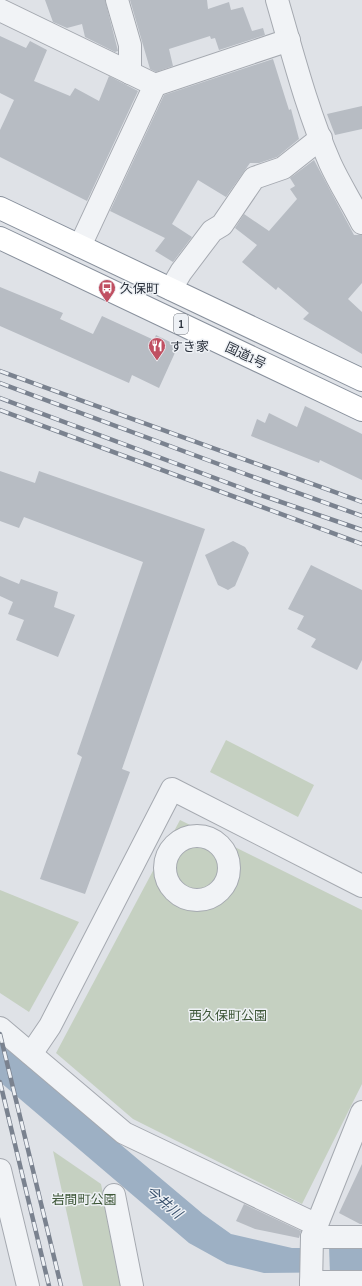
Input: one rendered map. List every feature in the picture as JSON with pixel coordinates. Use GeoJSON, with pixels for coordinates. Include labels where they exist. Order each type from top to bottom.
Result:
{"type":"FeatureCollection","features":[{"type":"Feature","properties":{"kind":"highway","name":"1"},"geometry":{"type":"LineString","coordinates":[[0,208],[362,380]]}},
{"type":"Feature","properties":{"kind":"highway","name":"国道1号"},"geometry":{"type":"LineString","coordinates":[[0,238],[362,410]]}},
{"type":"Feature","properties":{"kind":"street"},"geometry":{"type":"LineString","coordinates":[[117,0],[130,45],[130,73]]}},
{"type":"Feature","properties":{"kind":"street"},"geometry":{"type":"LineString","coordinates":[[277,0],[304,94],[331,164],[362,223]]}},
{"type":"Feature","properties":{"kind":"street"},"geometry":{"type":"LineString","coordinates":[[0,10],[155,85],[288,40]]}},
{"type":"Feature","properties":{"kind":"street"},"geometry":{"type":"LineString","coordinates":[[80,246],[155,85]]}},
{"type":"Feature","properties":{"kind":"street"},"geometry":{"type":"LineString","coordinates":[[172,289],[181,272],[212,231],[222,225],[254,178],[283,168],[321,138]]}},
{"type":"Feature","properties":{"kind":"street"},"geometry":{"type":"LineString","coordinates":[[31,1054],[50,1026],[172,789],[362,886]]}},
{"type":"Feature","properties":{"kind":"street"},"geometry":{"type":"LineString","coordinates":[[0,1028],[124,1133],[314,1231],[362,1237]]}},
{"type":"Feature","properties":{"kind":"street"},"geometry":{"type":"LineString","coordinates":[[362,1112],[314,1231],[311,1284],[362,1282]]}},
{"type":"Feature","properties":{"kind":"street"},"geometry":{"type":"LineString","coordinates":[[0,1170],[28,1286]]}},
{"type":"Feature","properties":{"kind":"street"},"geometry":{"type":"LineString","coordinates":[[114,1195],[132,1286]]}},
{"type":"Feature","properties":{"kind":"green space"},"geometry":{"type":"Polygon","coordinates":[[[226,740],[314,785],[298,817],[210,772],[226,740]]]}},
{"type":"Feature","properties":{"kind":"green space","name":"西久保町公園"},"geometry":{"type":"Polygon","coordinates":[[[180,820],[362,910],[362,1084],[302,1204],[133,1119],[56,1053],[180,820]]]}},
{"type":"Feature","properties":{"kind":"green space"},"geometry":{"type":"Polygon","coordinates":[[[0,890],[79,922],[29,1012],[0,993],[0,890]]]}},
{"type":"Feature","properties":{"kind":"green space","name":"岩間町公園"},"geometry":{"type":"Polygon","coordinates":[[[53,1151],[101,1184],[122,1286],[83,1286],[53,1151]]]}},
{"type":"Feature","properties":{"kind":"water","name":"今井川"},"geometry":{"type":"Polygon","coordinates":[[[0,1043],[203,1214],[231,1234],[292,1248],[362,1248],[362,1272],[264,1273],[227,1264],[189,1243],[0,1082],[0,1043]]]}},
{"type":"Feature","properties":{"kind":"pier"},"geometry":{"type":"Polygon","coordinates":[[[301,1246],[329,1246],[330,1275],[301,1276],[301,1246]]]}},
{"type":"Feature","properties":{"kind":"building"},"geometry":{"type":"Polygon","coordinates":[[[45,0],[105,0],[118,51],[115,52],[85,37],[82,24],[67,28],[53,22],[45,0]]]}},
{"type":"Feature","properties":{"kind":"building"},"geometry":{"type":"Polygon","coordinates":[[[130,0],[207,0],[208,9],[229,2],[231,10],[243,7],[252,31],[263,28],[265,35],[219,50],[215,38],[211,39],[210,36],[169,49],[173,66],[156,72],[150,69],[130,0]]]}},
{"type":"Feature","properties":{"kind":"building"},"geometry":{"type":"Polygon","coordinates":[[[0,36],[26,48],[30,41],[47,50],[34,81],[70,96],[75,88],[99,101],[109,76],[138,91],[87,201],[0,157],[0,130],[14,100],[0,93],[0,36]]]}},
{"type":"Feature","properties":{"kind":"building"},"geometry":{"type":"Polygon","coordinates":[[[273,59],[289,110],[291,109],[299,139],[277,157],[259,163],[250,163],[226,197],[198,180],[172,224],[192,237],[173,262],[155,251],[165,238],[110,211],[164,95],[273,59]]]}},
{"type":"Feature","properties":{"kind":"building"},"geometry":{"type":"Polygon","coordinates":[[[362,106],[362,129],[335,135],[327,114],[362,106]]]}},
{"type":"Feature","properties":{"kind":"building"},"geometry":{"type":"Polygon","coordinates":[[[314,160],[354,235],[362,235],[362,283],[348,299],[362,312],[362,354],[303,319],[309,313],[278,287],[276,290],[242,262],[257,245],[235,228],[244,214],[269,231],[297,199],[290,189],[295,186],[290,178],[314,160]]]}},
{"type":"Feature","properties":{"kind":"building"},"geometry":{"type":"Polygon","coordinates":[[[0,287],[63,313],[60,319],[93,334],[102,316],[154,340],[156,335],[178,346],[159,388],[132,375],[129,383],[0,326],[0,287]]]}},
{"type":"Feature","properties":{"kind":"building"},"geometry":{"type":"Polygon","coordinates":[[[305,406],[362,434],[362,480],[320,460],[319,463],[251,436],[257,419],[265,423],[269,413],[297,427],[305,406]]]}},
{"type":"Feature","properties":{"kind":"building"},"geometry":{"type":"Polygon","coordinates":[[[0,471],[35,483],[39,471],[205,529],[122,769],[130,772],[85,894],[40,879],[82,757],[77,754],[143,562],[24,517],[19,528],[0,521],[0,471]]]}},
{"type":"Feature","properties":{"kind":"building"},"geometry":{"type":"Polygon","coordinates":[[[233,541],[245,547],[249,553],[235,586],[228,590],[218,585],[205,555],[233,541]]]}},
{"type":"Feature","properties":{"kind":"building"},"geometry":{"type":"Polygon","coordinates":[[[311,565],[362,590],[362,660],[357,670],[311,647],[316,639],[297,629],[304,616],[288,609],[311,565]]]}},
{"type":"Feature","properties":{"kind":"building"},"geometry":{"type":"Polygon","coordinates":[[[0,576],[19,584],[21,579],[58,592],[54,607],[75,615],[58,657],[16,640],[24,620],[8,614],[13,602],[0,596],[0,576]]]}},
{"type":"Feature","properties":{"kind":"building"},"geometry":{"type":"Polygon","coordinates":[[[362,1164],[362,1224],[360,1224],[339,1213],[362,1164]]]}},
{"type":"Feature","properties":{"kind":"building"},"geometry":{"type":"Polygon","coordinates":[[[244,1204],[301,1231],[299,1238],[255,1229],[236,1221],[244,1204]]]}},
{"type":"Feature","properties":{"kind":"railway"},"geometry":{"type":"LineString","coordinates":[[0,371],[362,502]]}},
{"type":"Feature","properties":{"kind":"railway"},"geometry":{"type":"LineString","coordinates":[[0,383],[362,516]]}},
{"type":"Feature","properties":{"kind":"railway"},"geometry":{"type":"LineString","coordinates":[[0,398],[255,493],[362,530]]}},
{"type":"Feature","properties":{"kind":"railway"},"geometry":{"type":"LineString","coordinates":[[0,410],[362,544]]}},
{"type":"Feature","properties":{"kind":"railway"},"geometry":{"type":"LineString","coordinates":[[0,1034],[61,1286]]}},
{"type":"Feature","properties":{"kind":"railway"},"geometry":{"type":"LineString","coordinates":[[0,1082],[49,1286]]}},
{"type":"Feature","properties":{"kind":"place","name":"久保町"},"geometry":{"type":"Point","coordinates":[107,303]}},
{"type":"Feature","properties":{"kind":"place","name":"すき家"},"geometry":{"type":"Point","coordinates":[157,361]}}]}
